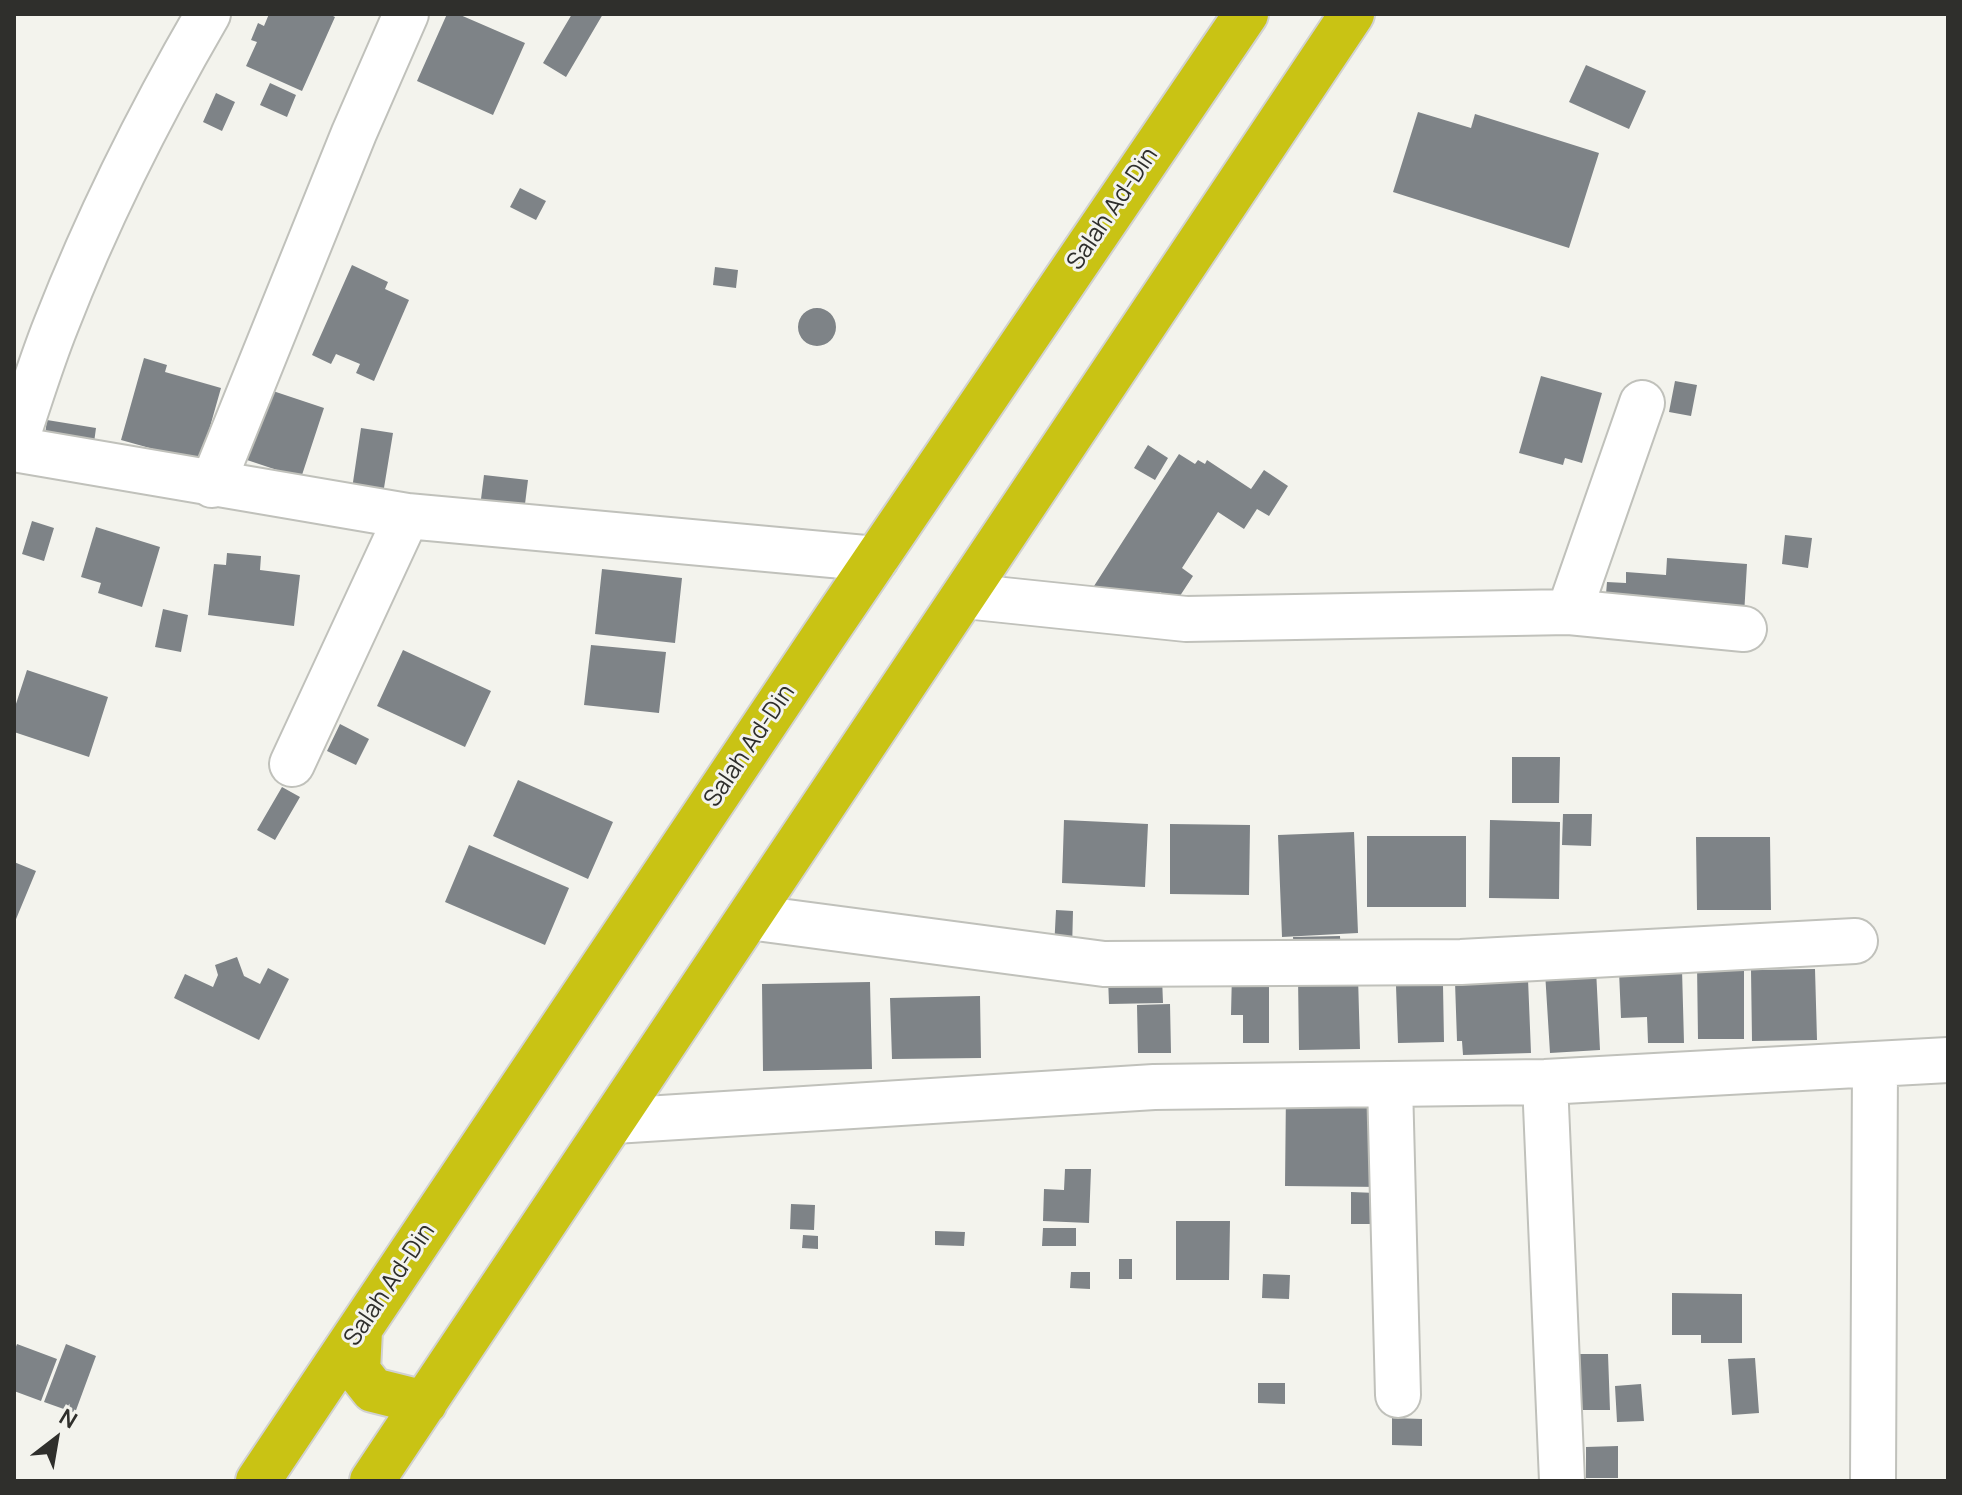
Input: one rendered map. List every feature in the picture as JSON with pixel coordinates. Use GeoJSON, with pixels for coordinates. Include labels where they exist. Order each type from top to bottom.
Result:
{"type":"FeatureCollection","features":[{"type":"Feature","properties":{"kind":"highway","name":"Salah Ad-Din"},"geometry":{"type":"LineString","coordinates":[[258,1481],[876,559],[1246,14]]}},
{"type":"Feature","properties":{"kind":"highway"},"geometry":{"type":"LineString","coordinates":[[372,1481],[1352,14]]}},
{"type":"Feature","properties":{"kind":"highway"},"geometry":{"type":"LineString","coordinates":[[360,1330],[358,1371],[373,1390],[425,1403]]}},
{"type":"Feature","properties":{"kind":"street"},"geometry":{"type":"LineString","coordinates":[[208,14],[163,93],[106,206],[55,326],[14,447],[212,485],[407,516],[876,559]]}},
{"type":"Feature","properties":{"kind":"street"},"geometry":{"type":"LineString","coordinates":[[212,485],[348,148],[406,14]]}},
{"type":"Feature","properties":{"kind":"street"},"geometry":{"type":"LineString","coordinates":[[1569,612],[1642,403]]}},
{"type":"Feature","properties":{"kind":"street"},"geometry":{"type":"LineString","coordinates":[[292,764],[407,516]]}},
{"type":"Feature","properties":{"kind":"street"},"geometry":{"type":"LineString","coordinates":[[965,596],[1186,619],[1569,612],[1744,629]]}},
{"type":"Feature","properties":{"kind":"street"},"geometry":{"type":"LineString","coordinates":[[749,917],[1104,964],[1461,962],[1855,941]]}},
{"type":"Feature","properties":{"kind":"street"},"geometry":{"type":"LineString","coordinates":[[614,1121],[1154,1087],[1545,1082],[1948,1060]]}},
{"type":"Feature","properties":{"kind":"street"},"geometry":{"type":"LineString","coordinates":[[1873,1481],[1875,1064]]}},
{"type":"Feature","properties":{"kind":"street"},"geometry":{"type":"LineString","coordinates":[[1545,1082],[1562,1481]]}},
{"type":"Feature","properties":{"kind":"street"},"geometry":{"type":"LineString","coordinates":[[1390,1084],[1398,1395]]}},
{"type":"Feature","properties":{"kind":"building"},"geometry":{"type":"Polygon","coordinates":[[[269,14],[329,14],[335,17],[302,91],[246,66],[257,42],[251,40],[258,23],[264,26],[269,14]]]}},
{"type":"Feature","properties":{"kind":"building"},"geometry":{"type":"Polygon","coordinates":[[[447,14],[458,14],[525,43],[493,115],[417,81],[447,14]]]}},
{"type":"Feature","properties":{"kind":"building"},"geometry":{"type":"Polygon","coordinates":[[[572,14],[603,14],[566,77],[543,63],[572,14]]]}},
{"type":"Feature","properties":{"kind":"building"},"geometry":{"type":"Polygon","coordinates":[[[1586,65],[1646,91],[1629,129],[1569,102],[1586,65]]]}},
{"type":"Feature","properties":{"kind":"building"},"geometry":{"type":"Polygon","coordinates":[[[270,83],[296,95],[287,117],[260,105],[270,83]]]}},
{"type":"Feature","properties":{"kind":"building"},"geometry":{"type":"Polygon","coordinates":[[[216,93],[235,102],[222,131],[203,122],[216,93]]]}},
{"type":"Feature","properties":{"kind":"building"},"geometry":{"type":"Polygon","coordinates":[[[1418,112],[1471,128],[1475,114],[1599,153],[1569,248],[1393,192],[1418,112]]]}},
{"type":"Feature","properties":{"kind":"building"},"geometry":{"type":"Polygon","coordinates":[[[520,188],[546,201],[536,220],[510,207],[520,188]]]}},
{"type":"Feature","properties":{"kind":"building"},"geometry":{"type":"Polygon","coordinates":[[[352,265],[388,282],[385,289],[409,300],[374,381],[356,373],[360,364],[336,354],[331,364],[312,355],[352,265]]]}},
{"type":"Feature","properties":{"kind":"building"},"geometry":{"type":"Polygon","coordinates":[[[715,267],[738,270],[736,288],[713,285],[715,267]]]}},
{"type":"Feature","properties":{"kind":"building"},"geometry":{"type":"Polygon","coordinates":[[[817,308],[830,314],[836,327],[830,340],[817,346],[804,340],[798,327],[804,314],[817,308]]]}},
{"type":"Feature","properties":{"kind":"building"},"geometry":{"type":"Polygon","coordinates":[[[144,358],[167,365],[165,372],[221,388],[200,462],[121,440],[144,358]]]}},
{"type":"Feature","properties":{"kind":"building"},"geometry":{"type":"Polygon","coordinates":[[[1541,376],[1602,393],[1582,463],[1565,458],[1563,465],[1519,453],[1541,376]]]}},
{"type":"Feature","properties":{"kind":"building"},"geometry":{"type":"Polygon","coordinates":[[[1675,381],[1697,385],[1691,416],[1669,412],[1675,381]]]}},
{"type":"Feature","properties":{"kind":"building"},"geometry":{"type":"Polygon","coordinates":[[[267,389],[324,408],[301,478],[244,459],[267,389]]]}},
{"type":"Feature","properties":{"kind":"building"},"geometry":{"type":"Polygon","coordinates":[[[47,420],[96,428],[93,450],[44,442],[47,420]]]}},
{"type":"Feature","properties":{"kind":"building"},"geometry":{"type":"Polygon","coordinates":[[[361,428],[393,433],[383,494],[352,489],[361,428]]]}},
{"type":"Feature","properties":{"kind":"building"},"geometry":{"type":"Polygon","coordinates":[[[1148,445],[1168,458],[1155,480],[1134,468],[1148,445]]]}},
{"type":"Feature","properties":{"kind":"building"},"geometry":{"type":"Polygon","coordinates":[[[1179,454],[1195,464],[1198,460],[1205,464],[1207,460],[1251,489],[1264,470],[1288,486],[1269,516],[1257,509],[1244,529],[1218,512],[1182,568],[1193,576],[1176,602],[1160,592],[1156,598],[1147,592],[1141,600],[1115,599],[1094,586],[1179,454]]]}},
{"type":"Feature","properties":{"kind":"building"},"geometry":{"type":"Polygon","coordinates":[[[484,475],[528,480],[524,512],[480,507],[484,475]]]}},
{"type":"Feature","properties":{"kind":"building"},"geometry":{"type":"Polygon","coordinates":[[[32,521],[54,528],[44,561],[22,554],[32,521]]]}},
{"type":"Feature","properties":{"kind":"building"},"geometry":{"type":"Polygon","coordinates":[[[96,527],[160,547],[142,607],[98,593],[101,583],[81,577],[96,527]]]}},
{"type":"Feature","properties":{"kind":"building"},"geometry":{"type":"Polygon","coordinates":[[[1785,535],[1812,538],[1808,568],[1782,564],[1785,535]]]}},
{"type":"Feature","properties":{"kind":"building"},"geometry":{"type":"Polygon","coordinates":[[[227,553],[261,556],[260,570],[300,575],[294,626],[208,615],[214,564],[226,565],[227,553]]]}},
{"type":"Feature","properties":{"kind":"building"},"geometry":{"type":"Polygon","coordinates":[[[1667,558],[1747,564],[1744,615],[1605,606],[1607,582],[1626,583],[1626,572],[1666,575],[1667,558]]]}},
{"type":"Feature","properties":{"kind":"building"},"geometry":{"type":"Polygon","coordinates":[[[602,569],[682,578],[675,643],[595,634],[602,569]]]}},
{"type":"Feature","properties":{"kind":"building"},"geometry":{"type":"Polygon","coordinates":[[[163,609],[188,615],[181,652],[155,647],[163,609]]]}},
{"type":"Feature","properties":{"kind":"building"},"geometry":{"type":"Polygon","coordinates":[[[591,645],[666,652],[659,713],[584,705],[591,645]]]}},
{"type":"Feature","properties":{"kind":"building"},"geometry":{"type":"Polygon","coordinates":[[[403,650],[491,691],[465,747],[377,706],[403,650]]]}},
{"type":"Feature","properties":{"kind":"building"},"geometry":{"type":"Polygon","coordinates":[[[27,670],[108,697],[89,757],[14,732],[14,710],[27,670]]]}},
{"type":"Feature","properties":{"kind":"building"},"geometry":{"type":"Polygon","coordinates":[[[340,724],[369,739],[356,765],[327,751],[340,724]]]}},
{"type":"Feature","properties":{"kind":"building"},"geometry":{"type":"Polygon","coordinates":[[[1512,757],[1560,757],[1559,803],[1512,803],[1512,757]]]}},
{"type":"Feature","properties":{"kind":"building"},"geometry":{"type":"Polygon","coordinates":[[[518,780],[613,822],[588,879],[493,836],[518,780]]]}},
{"type":"Feature","properties":{"kind":"building"},"geometry":{"type":"Polygon","coordinates":[[[282,787],[300,797],[275,840],[257,830],[282,787]]]}},
{"type":"Feature","properties":{"kind":"building"},"geometry":{"type":"Polygon","coordinates":[[[1563,814],[1592,814],[1591,846],[1562,845],[1563,814]]]}},
{"type":"Feature","properties":{"kind":"building"},"geometry":{"type":"Polygon","coordinates":[[[1064,820],[1148,824],[1145,887],[1062,883],[1064,820]]]}},
{"type":"Feature","properties":{"kind":"building"},"geometry":{"type":"Polygon","coordinates":[[[1490,820],[1560,822],[1559,899],[1489,898],[1490,820]]]}},
{"type":"Feature","properties":{"kind":"building"},"geometry":{"type":"Polygon","coordinates":[[[1170,824],[1250,825],[1249,895],[1170,894],[1170,824]]]}},
{"type":"Feature","properties":{"kind":"building"},"geometry":{"type":"Polygon","coordinates":[[[1354,832],[1358,933],[1282,937],[1278,835],[1354,832]]]}},
{"type":"Feature","properties":{"kind":"building"},"geometry":{"type":"Polygon","coordinates":[[[1367,836],[1466,836],[1466,907],[1367,907],[1367,836]]]}},
{"type":"Feature","properties":{"kind":"building"},"geometry":{"type":"Polygon","coordinates":[[[1696,837],[1770,837],[1771,910],[1697,910],[1696,837]]]}},
{"type":"Feature","properties":{"kind":"building"},"geometry":{"type":"Polygon","coordinates":[[[469,845],[569,888],[545,945],[445,902],[469,845]]]}},
{"type":"Feature","properties":{"kind":"building"},"geometry":{"type":"Polygon","coordinates":[[[14,862],[36,871],[14,924],[14,862]]]}},
{"type":"Feature","properties":{"kind":"building"},"geometry":{"type":"Polygon","coordinates":[[[1056,910],[1073,911],[1072,950],[1054,949],[1056,910]]]}},
{"type":"Feature","properties":{"kind":"building"},"geometry":{"type":"Polygon","coordinates":[[[1340,936],[1341,955],[1294,956],[1293,937],[1340,936]]]}},
{"type":"Feature","properties":{"kind":"building"},"geometry":{"type":"Polygon","coordinates":[[[237,957],[244,976],[260,984],[268,968],[289,979],[259,1040],[174,998],[185,974],[213,987],[218,975],[215,965],[237,957]]]}},
{"type":"Feature","properties":{"kind":"building"},"geometry":{"type":"Polygon","coordinates":[[[1697,964],[1744,964],[1744,1039],[1698,1039],[1697,964]]]}},
{"type":"Feature","properties":{"kind":"building"},"geometry":{"type":"Polygon","coordinates":[[[1596,969],[1600,1050],[1550,1053],[1545,972],[1596,969]]]}},
{"type":"Feature","properties":{"kind":"building"},"geometry":{"type":"Polygon","coordinates":[[[1682,969],[1684,1043],[1648,1043],[1647,1017],[1621,1018],[1619,971],[1682,969]]]}},
{"type":"Feature","properties":{"kind":"building"},"geometry":{"type":"Polygon","coordinates":[[[1815,969],[1817,1040],[1752,1041],[1751,970],[1815,969]]]}},
{"type":"Feature","properties":{"kind":"building"},"geometry":{"type":"Polygon","coordinates":[[[1232,972],[1269,972],[1269,1043],[1243,1043],[1243,1015],[1231,1015],[1232,972]]]}},
{"type":"Feature","properties":{"kind":"building"},"geometry":{"type":"Polygon","coordinates":[[[1358,976],[1360,1049],[1299,1050],[1298,977],[1358,976]]]}},
{"type":"Feature","properties":{"kind":"building"},"geometry":{"type":"Polygon","coordinates":[[[1162,977],[1163,1003],[1109,1004],[1108,978],[1162,977]]]}},
{"type":"Feature","properties":{"kind":"building"},"geometry":{"type":"Polygon","coordinates":[[[1528,979],[1531,1053],[1463,1055],[1462,1041],[1457,1041],[1455,982],[1528,979]]]}},
{"type":"Feature","properties":{"kind":"building"},"geometry":{"type":"Polygon","coordinates":[[[870,982],[872,1069],[763,1071],[762,984],[870,982]]]}},
{"type":"Feature","properties":{"kind":"building"},"geometry":{"type":"Polygon","coordinates":[[[1443,985],[1444,1042],[1398,1043],[1396,986],[1443,985]]]}},
{"type":"Feature","properties":{"kind":"building"},"geometry":{"type":"Polygon","coordinates":[[[980,996],[981,1058],[892,1059],[890,998],[980,996]]]}},
{"type":"Feature","properties":{"kind":"building"},"geometry":{"type":"Polygon","coordinates":[[[1170,1004],[1171,1053],[1138,1053],[1137,1005],[1170,1004]]]}},
{"type":"Feature","properties":{"kind":"building"},"geometry":{"type":"Polygon","coordinates":[[[1286,1090],[1374,1092],[1383,1187],[1285,1186],[1286,1090]]]}},
{"type":"Feature","properties":{"kind":"building"},"geometry":{"type":"Polygon","coordinates":[[[1065,1169],[1091,1169],[1089,1223],[1043,1221],[1044,1189],[1064,1190],[1065,1169]]]}},
{"type":"Feature","properties":{"kind":"building"},"geometry":{"type":"Polygon","coordinates":[[[1351,1192],[1376,1193],[1386,1224],[1351,1224],[1351,1192]]]}},
{"type":"Feature","properties":{"kind":"building"},"geometry":{"type":"Polygon","coordinates":[[[791,1204],[815,1205],[814,1230],[790,1229],[791,1204]]]}},
{"type":"Feature","properties":{"kind":"building"},"geometry":{"type":"Polygon","coordinates":[[[1176,1221],[1230,1221],[1229,1280],[1176,1280],[1176,1221]]]}},
{"type":"Feature","properties":{"kind":"building"},"geometry":{"type":"Polygon","coordinates":[[[1043,1228],[1076,1228],[1076,1246],[1042,1246],[1043,1228]]]}},
{"type":"Feature","properties":{"kind":"building"},"geometry":{"type":"Polygon","coordinates":[[[935,1231],[965,1232],[964,1246],[935,1245],[935,1231]]]}},
{"type":"Feature","properties":{"kind":"building"},"geometry":{"type":"Polygon","coordinates":[[[803,1235],[818,1236],[818,1249],[802,1248],[803,1235]]]}},
{"type":"Feature","properties":{"kind":"building"},"geometry":{"type":"Polygon","coordinates":[[[1119,1259],[1132,1259],[1132,1279],[1119,1279],[1119,1259]]]}},
{"type":"Feature","properties":{"kind":"building"},"geometry":{"type":"Polygon","coordinates":[[[1071,1272],[1090,1272],[1090,1289],[1070,1288],[1071,1272]]]}},
{"type":"Feature","properties":{"kind":"building"},"geometry":{"type":"Polygon","coordinates":[[[1263,1274],[1290,1275],[1289,1299],[1262,1298],[1263,1274]]]}},
{"type":"Feature","properties":{"kind":"building"},"geometry":{"type":"Polygon","coordinates":[[[1672,1293],[1742,1294],[1742,1343],[1701,1343],[1701,1335],[1672,1335],[1672,1293]]]}},
{"type":"Feature","properties":{"kind":"building"},"geometry":{"type":"Polygon","coordinates":[[[17,1344],[57,1359],[41,1401],[14,1391],[14,1352],[17,1344]]]}},
{"type":"Feature","properties":{"kind":"building"},"geometry":{"type":"Polygon","coordinates":[[[66,1344],[96,1356],[75,1413],[44,1402],[66,1344]]]}},
{"type":"Feature","properties":{"kind":"building"},"geometry":{"type":"Polygon","coordinates":[[[1568,1354],[1608,1354],[1610,1410],[1570,1410],[1568,1354]]]}},
{"type":"Feature","properties":{"kind":"building"},"geometry":{"type":"Polygon","coordinates":[[[1755,1358],[1759,1413],[1732,1415],[1728,1359],[1755,1358]]]}},
{"type":"Feature","properties":{"kind":"building"},"geometry":{"type":"Polygon","coordinates":[[[1258,1383],[1285,1383],[1285,1404],[1258,1403],[1258,1383]]]}},
{"type":"Feature","properties":{"kind":"building"},"geometry":{"type":"Polygon","coordinates":[[[1641,1384],[1644,1421],[1617,1422],[1615,1386],[1641,1384]]]}},
{"type":"Feature","properties":{"kind":"building"},"geometry":{"type":"Polygon","coordinates":[[[1392,1418],[1422,1419],[1422,1446],[1392,1445],[1392,1418]]]}},
{"type":"Feature","properties":{"kind":"building"},"geometry":{"type":"Polygon","coordinates":[[[1618,1446],[1618,1478],[1586,1478],[1586,1447],[1618,1446]]]}}]}
